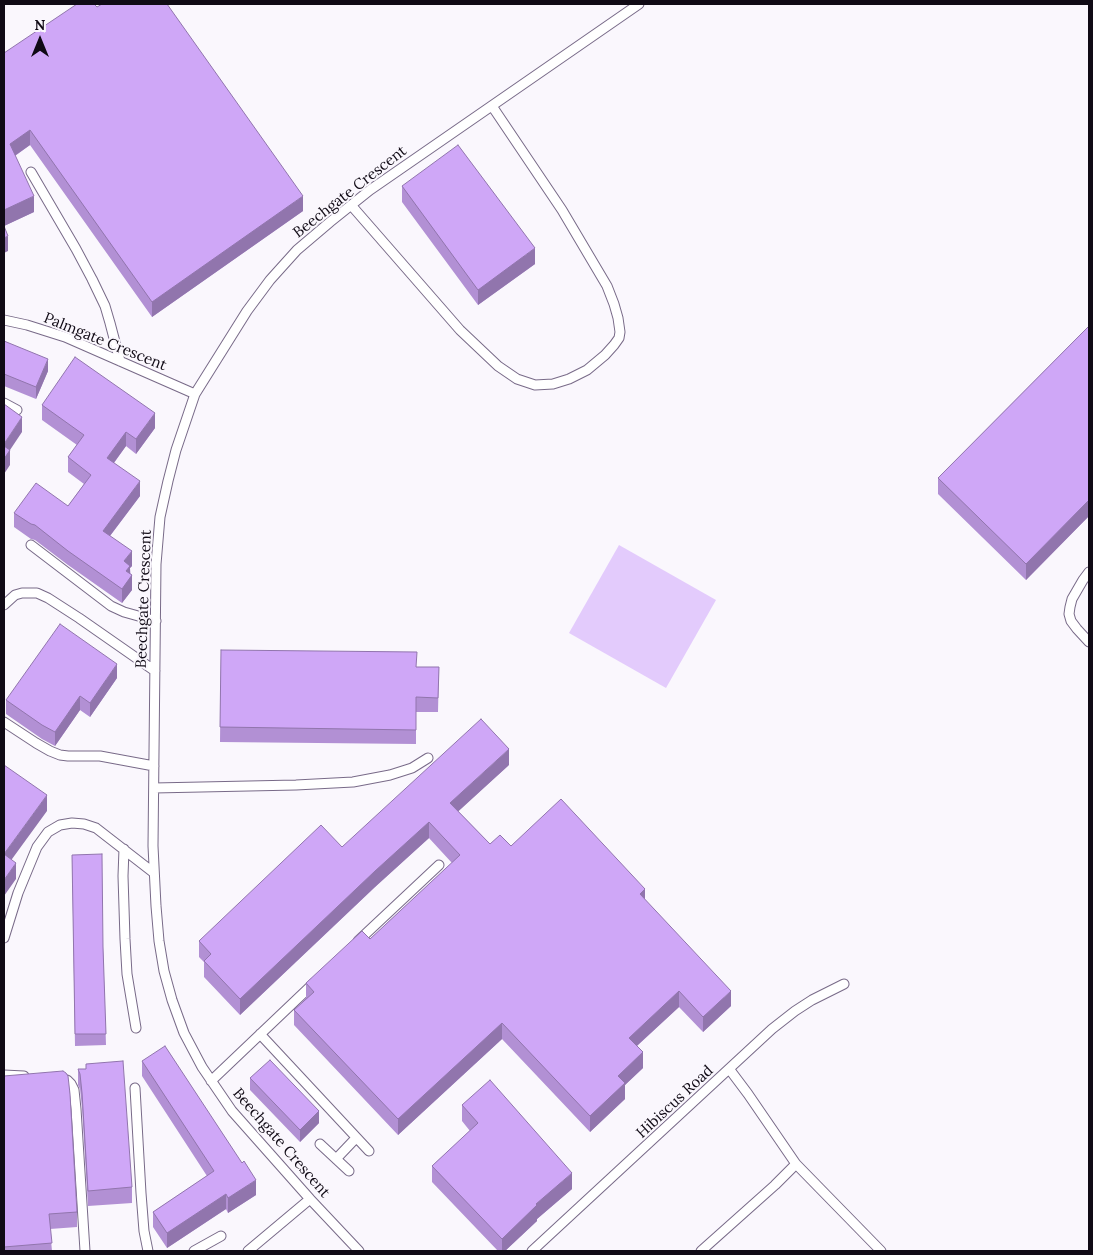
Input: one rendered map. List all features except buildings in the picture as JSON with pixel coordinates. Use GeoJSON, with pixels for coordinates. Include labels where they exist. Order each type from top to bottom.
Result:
{"type":"FeatureCollection","features":[{"type":"Feature","properties":{"kind":"lane","name":"Beechgate Crescent"},"geometry":{"type":"LineString","coordinates":[[359,1251],[232,1111],[211,1081],[184,1033],[164,971],[159,941],[153,846],[156,564],[160,517],[168,481],[176,450],[195,394],[246,311],[297,250],[370,190],[638,4]]}},
{"type":"Feature","properties":{"kind":"lane"},"geometry":{"type":"LineString","coordinates":[[351,205],[460,330],[498,366],[517,380],[535,385],[553,384],[568,380],[587,370],[605,355],[619,338],[618,318],[614,304],[607,286],[562,210],[492,106]]}},
{"type":"Feature","properties":{"kind":"lane"},"geometry":{"type":"LineString","coordinates":[[31,172],[92,279],[108,314],[120,361]]}},
{"type":"Feature","properties":{"kind":"lane","name":"Palmgate Crescent"},"geometry":{"type":"LineString","coordinates":[[4,320],[28,325],[65,337],[195,394]]}},
{"type":"Feature","properties":{"kind":"lane"},"geometry":{"type":"LineString","coordinates":[[4,402],[17,410]]}},
{"type":"Feature","properties":{"kind":"lane"},"geometry":{"type":"LineString","coordinates":[[31,545],[111,606],[124,612],[156,621]]}},
{"type":"Feature","properties":{"kind":"lane"},"geometry":{"type":"LineString","coordinates":[[1089,572],[1072,599],[1069,614],[1071,621],[1089,642]]}},
{"type":"Feature","properties":{"kind":"lane"},"geometry":{"type":"LineString","coordinates":[[4,605],[8,600],[22,593],[37,593],[79,618],[155,671]]}},
{"type":"Feature","properties":{"kind":"lane"},"geometry":{"type":"LineString","coordinates":[[4,722],[36,743],[60,755],[100,756],[154,766]]}},
{"type":"Feature","properties":{"kind":"lane"},"geometry":{"type":"LineString","coordinates":[[154,788],[353,782],[390,775],[412,768],[428,758]]}},
{"type":"Feature","properties":{"kind":"lane"},"geometry":{"type":"LineString","coordinates":[[4,938],[37,847],[48,832],[60,825],[84,824],[96,828],[154,873]]}},
{"type":"Feature","properties":{"kind":"lane"},"geometry":{"type":"LineString","coordinates":[[124,849],[125,939],[136,1028]]}},
{"type":"Feature","properties":{"kind":"lane"},"geometry":{"type":"LineString","coordinates":[[352,947],[439,865]]}},
{"type":"Feature","properties":{"kind":"lane"},"geometry":{"type":"LineString","coordinates":[[211,1081],[323,974]]}},
{"type":"Feature","properties":{"kind":"lane","name":"Hibiscus Road"},"geometry":{"type":"LineString","coordinates":[[532,1251],[730,1070],[772,1029],[812,1000],[844,984]]}},
{"type":"Feature","properties":{"kind":"lane"},"geometry":{"type":"LineString","coordinates":[[260,1034],[369,1151]]}},
{"type":"Feature","properties":{"kind":"lane"},"geometry":{"type":"LineString","coordinates":[[730,1070],[796,1164],[881,1251]]}},
{"type":"Feature","properties":{"kind":"lane"},"geometry":{"type":"LineString","coordinates":[[4,1075],[37,1076]]}},
{"type":"Feature","properties":{"kind":"lane"},"geometry":{"type":"LineString","coordinates":[[54,1077],[67,1080],[74,1090],[86,1251]]}},
{"type":"Feature","properties":{"kind":"lane"},"geometry":{"type":"LineString","coordinates":[[135,1088],[144,1231],[148,1251]]}},
{"type":"Feature","properties":{"kind":"lane"},"geometry":{"type":"LineString","coordinates":[[336,1159],[356,1138]]}},
{"type":"Feature","properties":{"kind":"lane"},"geometry":{"type":"LineString","coordinates":[[320,1144],[349,1172]]}},
{"type":"Feature","properties":{"kind":"lane"},"geometry":{"type":"LineString","coordinates":[[700,1251],[796,1164]]}},
{"type":"Feature","properties":{"kind":"lane"},"geometry":{"type":"LineString","coordinates":[[248,1251],[310,1199]]}},
{"type":"Feature","properties":{"kind":"lane"},"geometry":{"type":"LineString","coordinates":[[194,1251],[221,1236]]}},
{"type":"Feature","properties":{"kind":"shaded area"},"geometry":{"type":"Polygon","coordinates":[[[619,545],[716,600],[666,688],[569,633],[619,545]]]}}]}
